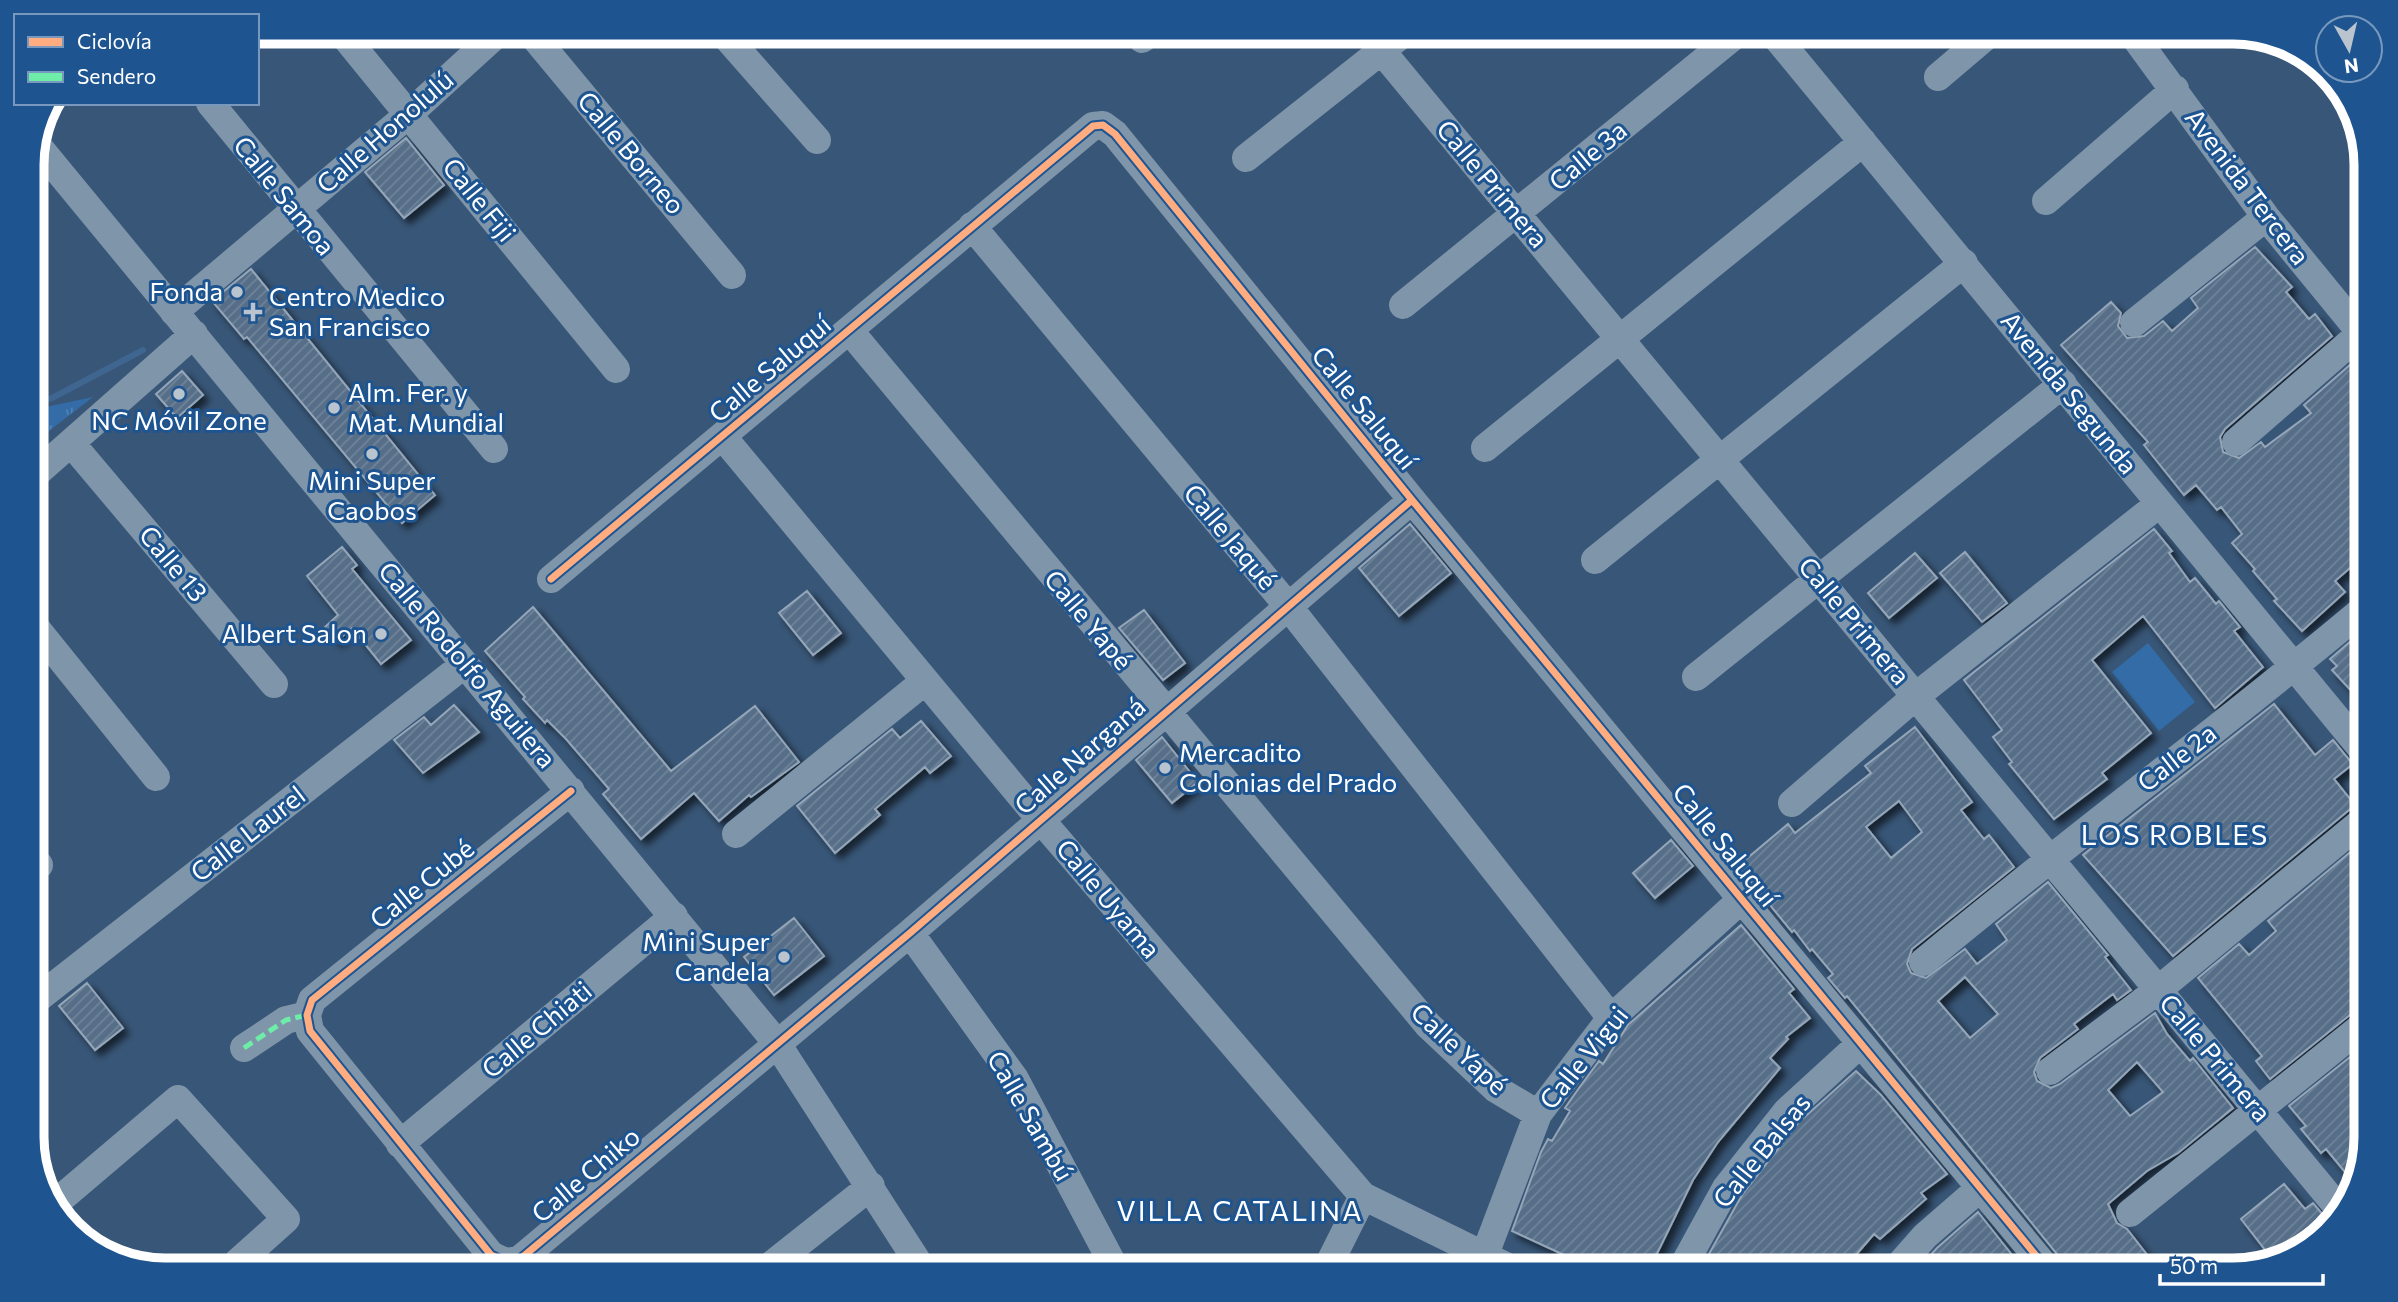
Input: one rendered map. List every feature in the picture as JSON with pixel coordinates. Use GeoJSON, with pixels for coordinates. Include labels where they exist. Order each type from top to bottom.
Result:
{"type":"FeatureCollection","features":[{"type":"Feature","properties":{"kind":"street","name":"Calle Fiji"},"geometry":{"type":"LineString","coordinates":[[351,44],[616,369]]}},
{"type":"Feature","properties":{"kind":"street","name":"Calle Honolulú"},"geometry":{"type":"LineString","coordinates":[[174,312],[409,114],[486,44]]}},
{"type":"Feature","properties":{"kind":"street","name":"Calle Borneo"},"geometry":{"type":"LineString","coordinates":[[540,44],[733,275]]}},
{"type":"Feature","properties":{"kind":"street"},"geometry":{"type":"LineString","coordinates":[[735,44],[817,140]]}},
{"type":"Feature","properties":{"kind":"street"},"geometry":{"type":"LineString","coordinates":[[1246,158],[1371,44]]}},
{"type":"Feature","properties":{"kind":"street","name":"Calle Primera"},"geometry":{"type":"LineString","coordinates":[[1376,44],[2335,1203]]}},
{"type":"Feature","properties":{"kind":"street","name":"Calle 3a"},"geometry":{"type":"LineString","coordinates":[[1403,306],[1724,44]]}},
{"type":"Feature","properties":{"kind":"street","name":"Avenida Segunda"},"geometry":{"type":"LineString","coordinates":[[1782,44],[2354,740]]}},
{"type":"Feature","properties":{"kind":"street"},"geometry":{"type":"LineString","coordinates":[[1938,77],[1977,44]]}},
{"type":"Feature","properties":{"kind":"street","name":"Avenida Tercera"},"geometry":{"type":"LineString","coordinates":[[2140,44],[2266,217],[2354,324]]}},
{"type":"Feature","properties":{"kind":"street"},"geometry":{"type":"LineString","coordinates":[[2046,201],[2175,89]]}},
{"type":"Feature","properties":{"kind":"street","name":"Calle Samoa"},"geometry":{"type":"LineString","coordinates":[[212,105],[295,210],[494,449]]}},
{"type":"Feature","properties":{"kind":"street","name":"Calle Saluquí"},"geometry":{"type":"LineString","coordinates":[[551,579],[1093,126],[1103,125],[1115,134],[1859,1045],[2038,1258]]}},
{"type":"Feature","properties":{"kind":"street"},"geometry":{"type":"LineString","coordinates":[[1485,448],[1863,142]]}},
{"type":"Feature","properties":{"kind":"street","name":"Calle Rodolfo Aguilera"},"geometry":{"type":"LineString","coordinates":[[44,154],[776,1042],[916,1258]]}},
{"type":"Feature","properties":{"kind":"street"},"geometry":{"type":"LineString","coordinates":[[2134,323],[2266,217]]}},
{"type":"Feature","properties":{"kind":"street","name":"Calle Jaqué"},"geometry":{"type":"LineString","coordinates":[[972,226],[1288,606],[1611,1018]]}},
{"type":"Feature","properties":{"kind":"street"},"geometry":{"type":"LineString","coordinates":[[1595,560],[1964,263]]}},
{"type":"Feature","properties":{"kind":"street","name":"Calle Yapé"},"geometry":{"type":"LineString","coordinates":[[849,330],[1163,711],[1428,1025],[1496,1089],[1538,1114]]}},
{"type":"Feature","properties":{"kind":"street"},"geometry":{"type":"LineString","coordinates":[[44,467],[194,334]]}},
{"type":"Feature","properties":{"kind":"street"},"geometry":{"type":"LineString","coordinates":[[2236,442],[2354,344]]}},
{"type":"Feature","properties":{"kind":"street"},"geometry":{"type":"LineString","coordinates":[[1696,677],[2063,384]]}},
{"type":"Feature","properties":{"kind":"street","name":"Calle Uyama"},"geometry":{"type":"LineString","coordinates":[[723,437],[1040,820],[1363,1196],[1484,1257]]}},
{"type":"Feature","properties":{"kind":"street","name":"Calle 13"},"geometry":{"type":"LineString","coordinates":[[71,443],[275,684]]}},
{"type":"Feature","properties":{"kind":"street","name":"Calle Narganá"},"geometry":{"type":"LineString","coordinates":[[776,1042],[909,933],[1163,711],[1412,500]]}},
{"type":"Feature","properties":{"kind":"street"},"geometry":{"type":"LineString","coordinates":[[1791,803],[1916,696],[2160,504]]}},
{"type":"Feature","properties":{"kind":"street","name":"Calle 2a"},"geometry":{"type":"LineString","coordinates":[[1923,962],[2049,858],[2294,668],[2354,617]]}},
{"type":"Feature","properties":{"kind":"street"},"geometry":{"type":"LineString","coordinates":[[44,638],[156,777]]}},
{"type":"Feature","properties":{"kind":"street","name":"Calle Laurel"},"geometry":{"type":"LineString","coordinates":[[44,994],[465,664]]}},
{"type":"Feature","properties":{"kind":"street"},"geometry":{"type":"LineString","coordinates":[[736,834],[925,681]]}},
{"type":"Feature","properties":{"kind":"street","name":"Calle Cubé"},"geometry":{"type":"LineString","coordinates":[[307,1015],[312,1000],[571,791]]}},
{"type":"Feature","properties":{"kind":"street"},"geometry":{"type":"LineString","coordinates":[[2050,1071],[2158,990],[2354,828]]}},
{"type":"Feature","properties":{"kind":"street","name":"Calle Vigui"},"geometry":{"type":"LineString","coordinates":[[1484,1257],[1538,1114],[1611,1018],[1742,899]]}},
{"type":"Feature","properties":{"kind":"street","name":"Calle Chiati"},"geometry":{"type":"LineString","coordinates":[[400,1144],[674,916]]}},
{"type":"Feature","properties":{"kind":"street","name":"Calle Sambú"},"geometry":{"type":"LineString","coordinates":[[909,933],[1015,1079],[1110,1258]]}},
{"type":"Feature","properties":{"kind":"street"},"geometry":{"type":"LineString","coordinates":[[244,1048],[286,1020],[307,1015]]}},
{"type":"Feature","properties":{"kind":"street","name":"Calle Chiko"},"geometry":{"type":"LineString","coordinates":[[307,1015],[310,1031],[491,1255],[497,1258]]}},
{"type":"Feature","properties":{"kind":"street"},"geometry":{"type":"LineString","coordinates":[[2130,1213],[2354,1033]]}},
{"type":"Feature","properties":{"kind":"street","name":"Calle Chiko"},"geometry":{"type":"LineString","coordinates":[[521,1258],[776,1042]]}},
{"type":"Feature","properties":{"kind":"street","name":"Calle Balsas"},"geometry":{"type":"LineString","coordinates":[[1688,1258],[1726,1188],[1779,1121],[1859,1045]]}},
{"type":"Feature","properties":{"kind":"street"},"geometry":{"type":"LineString","coordinates":[[61,1199],[178,1099],[286,1219],[242,1258]]}},
{"type":"Feature","properties":{"kind":"street"},"geometry":{"type":"LineString","coordinates":[[780,1258],[871,1186]]}},
{"type":"Feature","properties":{"kind":"street"},"geometry":{"type":"LineString","coordinates":[[1906,1258],[1925,1236],[1979,1189]]}},
{"type":"Feature","properties":{"kind":"street"},"geometry":{"type":"LineString","coordinates":[[1332,1258],[1363,1196]]}},
{"type":"Feature","properties":{"kind":"green space"},"geometry":{"type":"Polygon","coordinates":[[[93,397],[44,435],[44,407],[93,397]]]}},
{"type":"Feature","properties":{"kind":"green space"},"geometry":{"type":"Polygon","coordinates":[[[2148,643],[2195,702],[2159,731],[2112,672],[2148,643]]]}},
{"type":"Feature","properties":{"kind":"building"},"geometry":{"type":"Polygon","coordinates":[[[406,138],[444,185],[404,218],[365,172],[406,138]]]}},
{"type":"Feature","properties":{"kind":"building"},"geometry":{"type":"Polygon","coordinates":[[[2255,247],[2292,287],[2286,292],[2309,319],[2315,314],[2332,336],[2225,429],[2220,437],[2223,452],[2239,458],[2261,442],[2265,447],[2311,413],[2304,405],[2351,364],[2354,368],[2354,564],[2335,581],[2345,592],[2302,631],[2274,601],[2277,599],[2232,543],[2242,534],[2221,507],[2217,510],[2196,485],[2184,495],[2144,445],[2148,442],[2061,345],[2111,302],[2121,313],[2118,326],[2127,338],[2144,336],[2163,321],[2172,331],[2198,308],[2191,298],[2255,247]]]}},
{"type":"Feature","properties":{"kind":"building"},"geometry":{"type":"Polygon","coordinates":[[[251,269],[435,495],[402,523],[247,337],[244,339],[212,301],[251,269]]]}},
{"type":"Feature","properties":{"kind":"building","name":"NC Móvil Zone"},"geometry":{"type":"Polygon","coordinates":[[[182,371],[203,395],[177,418],[156,394],[182,371]]]}},
{"type":"Feature","properties":{"kind":"building"},"geometry":{"type":"Polygon","coordinates":[[[1410,524],[1451,573],[1399,616],[1359,568],[1410,524]]]}},
{"type":"Feature","properties":{"kind":"building"},"geometry":{"type":"Polygon","coordinates":[[[2154,529],[2172,551],[2169,553],[2190,582],[2195,578],[2216,604],[2219,601],[2240,627],[2234,631],[2263,667],[2215,708],[2143,616],[2092,660],[2151,733],[2102,773],[2107,779],[2054,819],[2009,764],[2012,762],[1993,737],[2002,730],[1964,680],[2154,529]]]}},
{"type":"Feature","properties":{"kind":"building"},"geometry":{"type":"Polygon","coordinates":[[[342,547],[357,565],[352,569],[411,640],[381,664],[352,628],[337,641],[325,627],[338,615],[307,576],[342,547]]]}},
{"type":"Feature","properties":{"kind":"building"},"geometry":{"type":"Polygon","coordinates":[[[1965,552],[2007,603],[1982,622],[1940,573],[1965,552]]]}},
{"type":"Feature","properties":{"kind":"building"},"geometry":{"type":"Polygon","coordinates":[[[1915,553],[1937,578],[1889,618],[1868,593],[1915,553]]]}},
{"type":"Feature","properties":{"kind":"building"},"geometry":{"type":"Polygon","coordinates":[[[807,591],[841,633],[813,655],[779,613],[807,591]]]}},
{"type":"Feature","properties":{"kind":"building"},"geometry":{"type":"Polygon","coordinates":[[[533,607],[671,771],[755,706],[799,762],[751,797],[749,795],[719,821],[694,793],[641,839],[603,794],[609,789],[566,739],[547,720],[545,723],[523,699],[525,697],[485,651],[533,607]]]}},
{"type":"Feature","properties":{"kind":"building"},"geometry":{"type":"Polygon","coordinates":[[[1144,610],[1185,663],[1163,680],[1119,628],[1144,610]]]}},
{"type":"Feature","properties":{"kind":"building"},"geometry":{"type":"Polygon","coordinates":[[[2354,638],[2354,694],[2332,670],[2337,666],[2330,659],[2354,638]]]}},
{"type":"Feature","properties":{"kind":"building"},"geometry":{"type":"Polygon","coordinates":[[[2274,704],[2315,755],[2333,740],[2353,764],[2334,779],[2354,806],[2173,956],[2083,855],[2274,704]]]}},
{"type":"Feature","properties":{"kind":"building"},"geometry":{"type":"Polygon","coordinates":[[[454,705],[479,732],[423,773],[394,740],[424,717],[431,725],[454,705]]]}},
{"type":"Feature","properties":{"kind":"building"},"geometry":{"type":"Polygon","coordinates":[[[921,721],[951,756],[930,773],[925,767],[875,809],[880,815],[835,853],[797,806],[892,729],[900,738],[921,721]]]}},
{"type":"Feature","properties":{"kind":"building"},"geometry":{"type":"Polygon","coordinates":[[[1915,727],[1972,802],[1961,810],[1984,839],[1989,835],[2014,867],[1912,949],[1907,964],[1911,973],[1926,978],[1965,949],[1977,964],[2007,940],[1996,924],[2048,882],[2108,955],[2105,957],[2131,990],[2117,1000],[2113,994],[2074,1024],[2078,1029],[2040,1058],[2034,1072],[2037,1081],[2051,1088],[2060,1084],[2155,1013],[2167,1034],[2190,1061],[2193,1058],[2233,1108],[2178,1153],[2147,1171],[2108,1204],[2117,1223],[2127,1229],[2150,1258],[2060,1258],[1847,996],[1845,998],[1828,978],[1833,974],[1794,930],[1792,932],[1738,866],[1788,824],[1795,833],[1871,773],[1865,766],[1915,727]],[[1899,801],[1866,827],[1891,858],[1922,832],[1899,801]],[[1965,977],[1938,1001],[1970,1038],[1998,1014],[1965,977]],[[2137,1062],[2108,1090],[2130,1116],[2163,1092],[2137,1062]]]}},
{"type":"Feature","properties":{"kind":"building","name":"Mercadito Colonias del Prado"},"geometry":{"type":"Polygon","coordinates":[[[1162,737],[1198,782],[1172,803],[1136,760],[1162,737]]]}},
{"type":"Feature","properties":{"kind":"building"},"geometry":{"type":"Polygon","coordinates":[[[1671,840],[1693,866],[1655,898],[1633,873],[1671,840]]]}},
{"type":"Feature","properties":{"kind":"building"},"geometry":{"type":"Polygon","coordinates":[[[2354,849],[2354,1012],[2270,1079],[2256,1061],[2262,1056],[2198,978],[2239,944],[2249,955],[2276,931],[2268,921],[2354,849]]]}},
{"type":"Feature","properties":{"kind":"building","name":"Mini Super Candela"},"geometry":{"type":"Polygon","coordinates":[[[794,918],[824,956],[774,995],[744,957],[794,918]]]}},
{"type":"Feature","properties":{"kind":"building"},"geometry":{"type":"Polygon","coordinates":[[[1741,925],[1794,989],[1789,993],[1810,1018],[1786,1037],[1788,1039],[1770,1058],[1780,1068],[1718,1142],[1693,1180],[1655,1258],[1571,1258],[1512,1231],[1541,1152],[1548,1139],[1552,1141],[1570,1111],[1565,1108],[1599,1061],[1603,1064],[1628,1025],[1741,925]]]}},
{"type":"Feature","properties":{"kind":"building"},"geometry":{"type":"Polygon","coordinates":[[[87,983],[123,1028],[95,1050],[59,1006],[87,983]]]}},
{"type":"Feature","properties":{"kind":"building"},"geometry":{"type":"Polygon","coordinates":[[[2354,1054],[2354,1137],[2348,1176],[2326,1149],[2321,1153],[2301,1129],[2306,1126],[2289,1106],[2354,1054]]]}},
{"type":"Feature","properties":{"kind":"building"},"geometry":{"type":"Polygon","coordinates":[[[1856,1071],[1881,1095],[1947,1174],[1921,1193],[1926,1199],[1880,1239],[1874,1234],[1853,1258],[1707,1258],[1742,1195],[1799,1122],[1856,1071]]]}},
{"type":"Feature","properties":{"kind":"building"},"geometry":{"type":"Polygon","coordinates":[[[2284,1184],[2305,1209],[2313,1203],[2324,1216],[2294,1242],[2267,1253],[2241,1219],[2284,1184]]]}},
{"type":"Feature","properties":{"kind":"building"},"geometry":{"type":"Polygon","coordinates":[[[1978,1212],[2014,1258],[1928,1258],[1978,1212]]]}},
{"type":"Feature","properties":{"kind":"waterway"},"geometry":{"type":"LineString","coordinates":[[44,400],[143,350]]}},
{"type":"Feature","properties":{"kind":"marked path"},"geometry":{"type":"LineString","coordinates":[[244,1048],[286,1020],[307,1015]]}},
{"type":"Feature","properties":{"kind":"cycle path"},"geometry":{"type":"LineString","coordinates":[[551,579],[1093,126],[1103,125],[1115,134],[1412,500],[2038,1258]]}},
{"type":"Feature","properties":{"kind":"cycle path"},"geometry":{"type":"LineString","coordinates":[[521,1258],[910,933],[1412,500]]}},
{"type":"Feature","properties":{"kind":"cycle path"},"geometry":{"type":"LineString","coordinates":[[497,1258],[491,1255],[310,1031],[307,1015],[312,1000],[571,791]]}},
{"type":"Feature","properties":{"kind":"place","name":"Fonda"},"geometry":{"type":"Point","coordinates":[237,292]}},
{"type":"Feature","properties":{"kind":"place","name":"Centro Medico San Francisco"},"geometry":{"type":"Point","coordinates":[253,312]}},
{"type":"Feature","properties":{"kind":"place","name":"NC Móvil Zone"},"geometry":{"type":"Point","coordinates":[179,394]}},
{"type":"Feature","properties":{"kind":"place","name":"Alm. Fer. y Mat. Mundial"},"geometry":{"type":"Point","coordinates":[334,408]}},
{"type":"Feature","properties":{"kind":"place","name":"Mini Super Caobos"},"geometry":{"type":"Point","coordinates":[372,454]}},
{"type":"Feature","properties":{"kind":"place","name":"Albert Salon"},"geometry":{"type":"Point","coordinates":[381,634]}},
{"type":"Feature","properties":{"kind":"place","name":"Mercadito Colonias del Prado"},"geometry":{"type":"Point","coordinates":[1165,768]}},
{"type":"Feature","properties":{"kind":"place","name":"Mini Super Candela"},"geometry":{"type":"Point","coordinates":[784,957]}},
{"type":"Feature","properties":{"kind":"district","name":"LOS ROBLES"},"geometry":{"type":"Point","coordinates":[2175,835]}},
{"type":"Feature","properties":{"kind":"district","name":"VILLA CATALINA"},"geometry":{"type":"Point","coordinates":[1240,1211]}}]}
